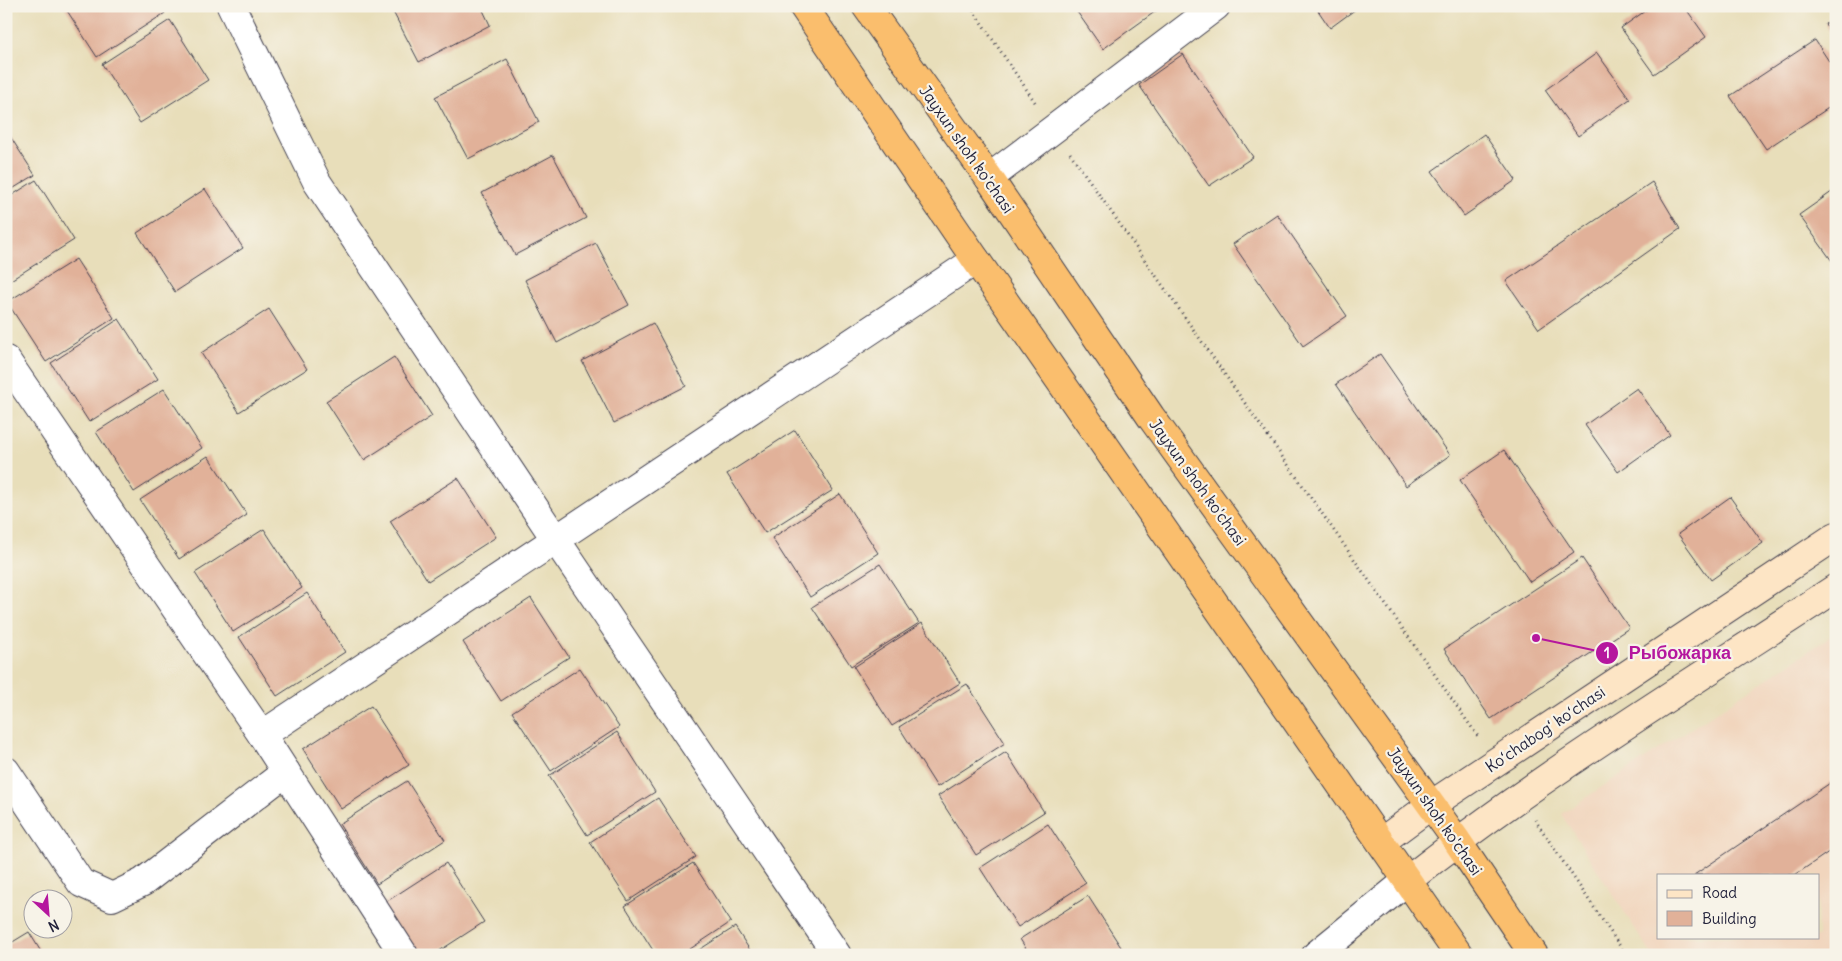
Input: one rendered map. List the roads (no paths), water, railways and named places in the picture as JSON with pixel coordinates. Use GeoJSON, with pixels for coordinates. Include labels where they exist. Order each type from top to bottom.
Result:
{"type":"FeatureCollection","features":[{"type":"Feature","properties":{"kind":"highway"},"geometry":{"type":"LineString","coordinates":[[803,6],[976,260],[1459,955]]}},
{"type":"Feature","properties":{"kind":"highway","name":"Jayxun shoh ko'chasi"},"geometry":{"type":"LineString","coordinates":[[866,6],[988,178],[1151,417],[1457,840],[1534,955]]}},
{"type":"Feature","properties":{"kind":"main road","name":"Ko‘chabog‘ ko‘chasi"},"geometry":{"type":"LineString","coordinates":[[1381,842],[1431,804],[1836,536]]}},
{"type":"Feature","properties":{"kind":"main road"},"geometry":{"type":"LineString","coordinates":[[1408,880],[1457,840],[1519,796],[1836,588]]}},
{"type":"Feature","properties":{"kind":"street"},"geometry":{"type":"LineString","coordinates":[[231,6],[316,182],[837,955]]}},
{"type":"Feature","properties":{"kind":"street"},"geometry":{"type":"LineString","coordinates":[[988,178],[1216,6]]}},
{"type":"Feature","properties":{"kind":"street"},"geometry":{"type":"LineString","coordinates":[[262,735],[976,260]]}},
{"type":"Feature","properties":{"kind":"street"},"geometry":{"type":"LineString","coordinates":[[6,360],[262,735],[404,955]]}},
{"type":"Feature","properties":{"kind":"street"},"geometry":{"type":"LineString","coordinates":[[6,771],[81,883],[112,897],[143,882],[286,772]]}},
{"type":"Feature","properties":{"kind":"street"},"geometry":{"type":"LineString","coordinates":[[1316,955],[1408,880]]}},
{"type":"Feature","properties":{"kind":"place","name":"Рыбожарка"},"geometry":{"type":"Point","coordinates":[1536,638]}}]}
